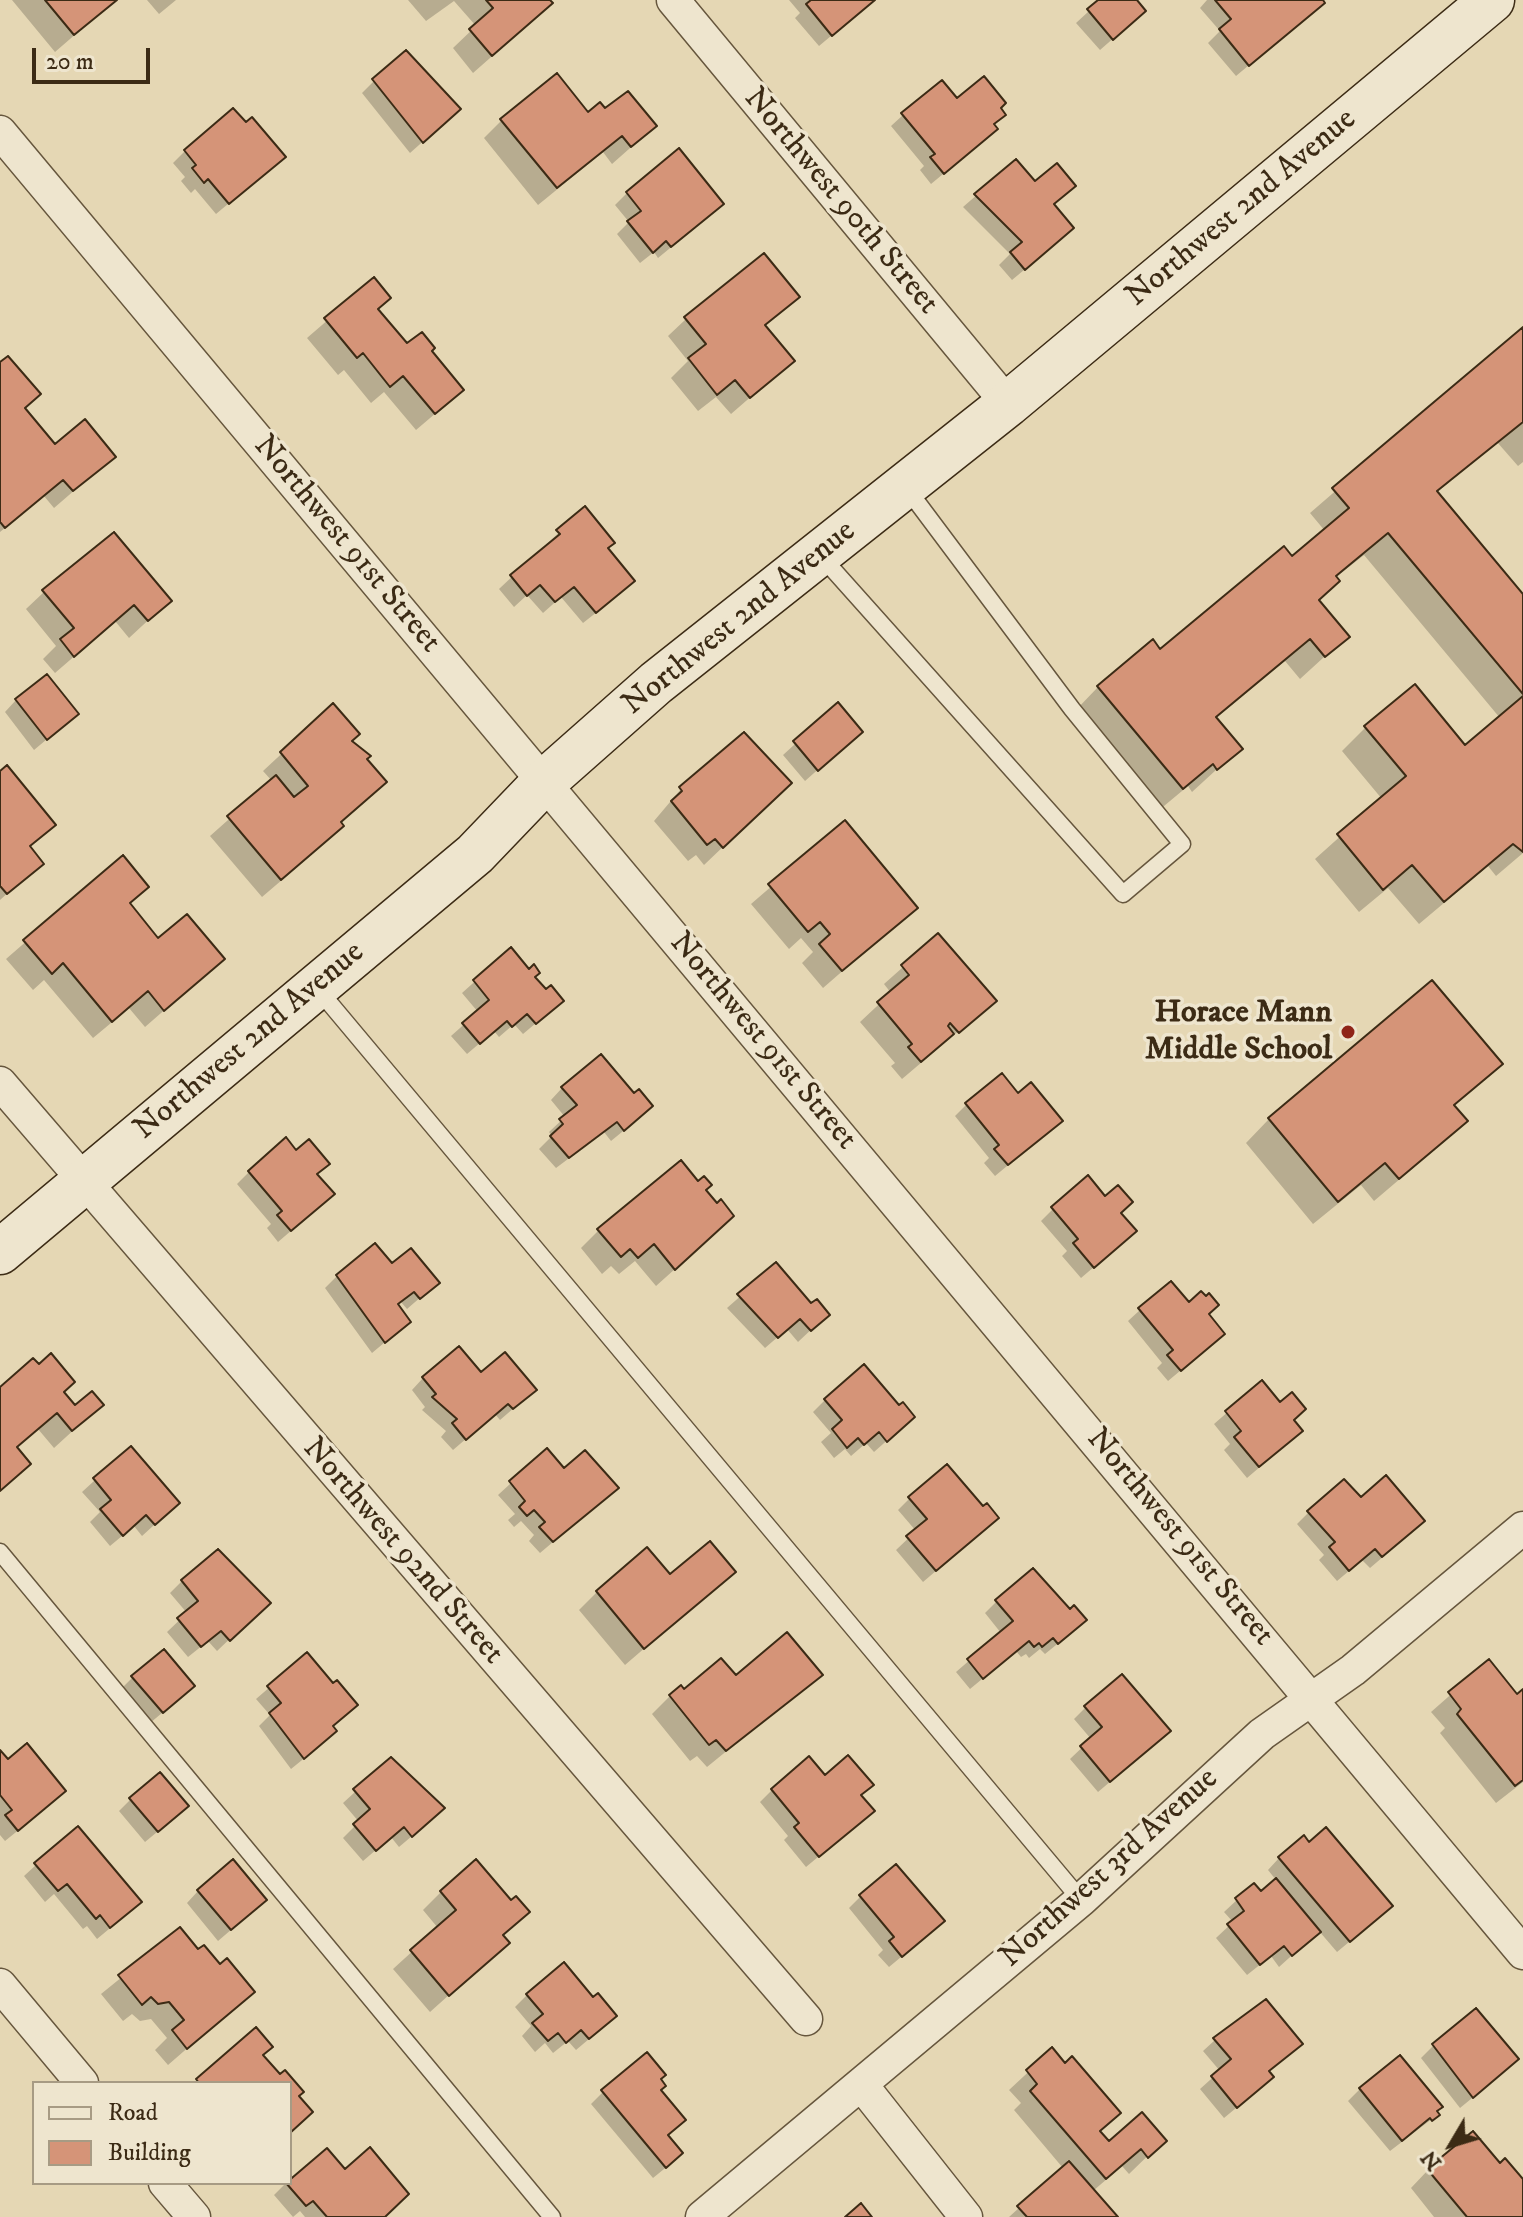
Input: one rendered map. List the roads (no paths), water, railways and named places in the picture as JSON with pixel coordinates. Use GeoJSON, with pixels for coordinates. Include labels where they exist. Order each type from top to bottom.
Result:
{"type":"FeatureCollection","features":[{"type":"Feature","properties":{"kind":"street","name":"Northwest 90th Street"},"geometry":{"type":"LineString","coordinates":[[673,0],[1008,404]]}},
{"type":"Feature","properties":{"kind":"street","name":"Northwest 2nd Avenue"},"geometry":{"type":"LineString","coordinates":[[0,1252],[475,854],[544,782],[656,683],[1008,404],[1471,6]]}},
{"type":"Feature","properties":{"kind":"street","name":"Northwest 91st Street"},"geometry":{"type":"LineString","coordinates":[[0,132],[1523,1953]]}},
{"type":"Feature","properties":{"kind":"street","name":"Northwest 92nd Street"},"geometry":{"type":"LineString","coordinates":[[0,1083],[806,2019]]}},
{"type":"Feature","properties":{"kind":"street","name":"Northwest 3rd Avenue"},"geometry":{"type":"LineString","coordinates":[[702,2217],[1081,1900],[1262,1734],[1313,1699],[1523,1528]]}},
{"type":"Feature","properties":{"kind":"street"},"geometry":{"type":"LineString","coordinates":[[0,1985],[80,2081]]}},
{"type":"Feature","properties":{"kind":"street"},"geometry":{"type":"LineString","coordinates":[[861,2084],[966,2217]]}},
{"type":"Feature","properties":{"kind":"street"},"geometry":{"type":"LineString","coordinates":[[167,2185],[194,2217]]}},
{"type":"Feature","properties":{"kind":"lane"},"geometry":{"type":"LineString","coordinates":[[818,554],[1123,894],[1182,844],[1072,709],[905,486]]}},
{"type":"Feature","properties":{"kind":"lane"},"geometry":{"type":"LineString","coordinates":[[316,987],[1081,1900]]}},
{"type":"Feature","properties":{"kind":"lane"},"geometry":{"type":"LineString","coordinates":[[0,1552],[552,2217]]}},
{"type":"Feature","properties":{"kind":"place","name":"Horace Mann Middle School"},"geometry":{"type":"Point","coordinates":[1348,1032]}}]}
